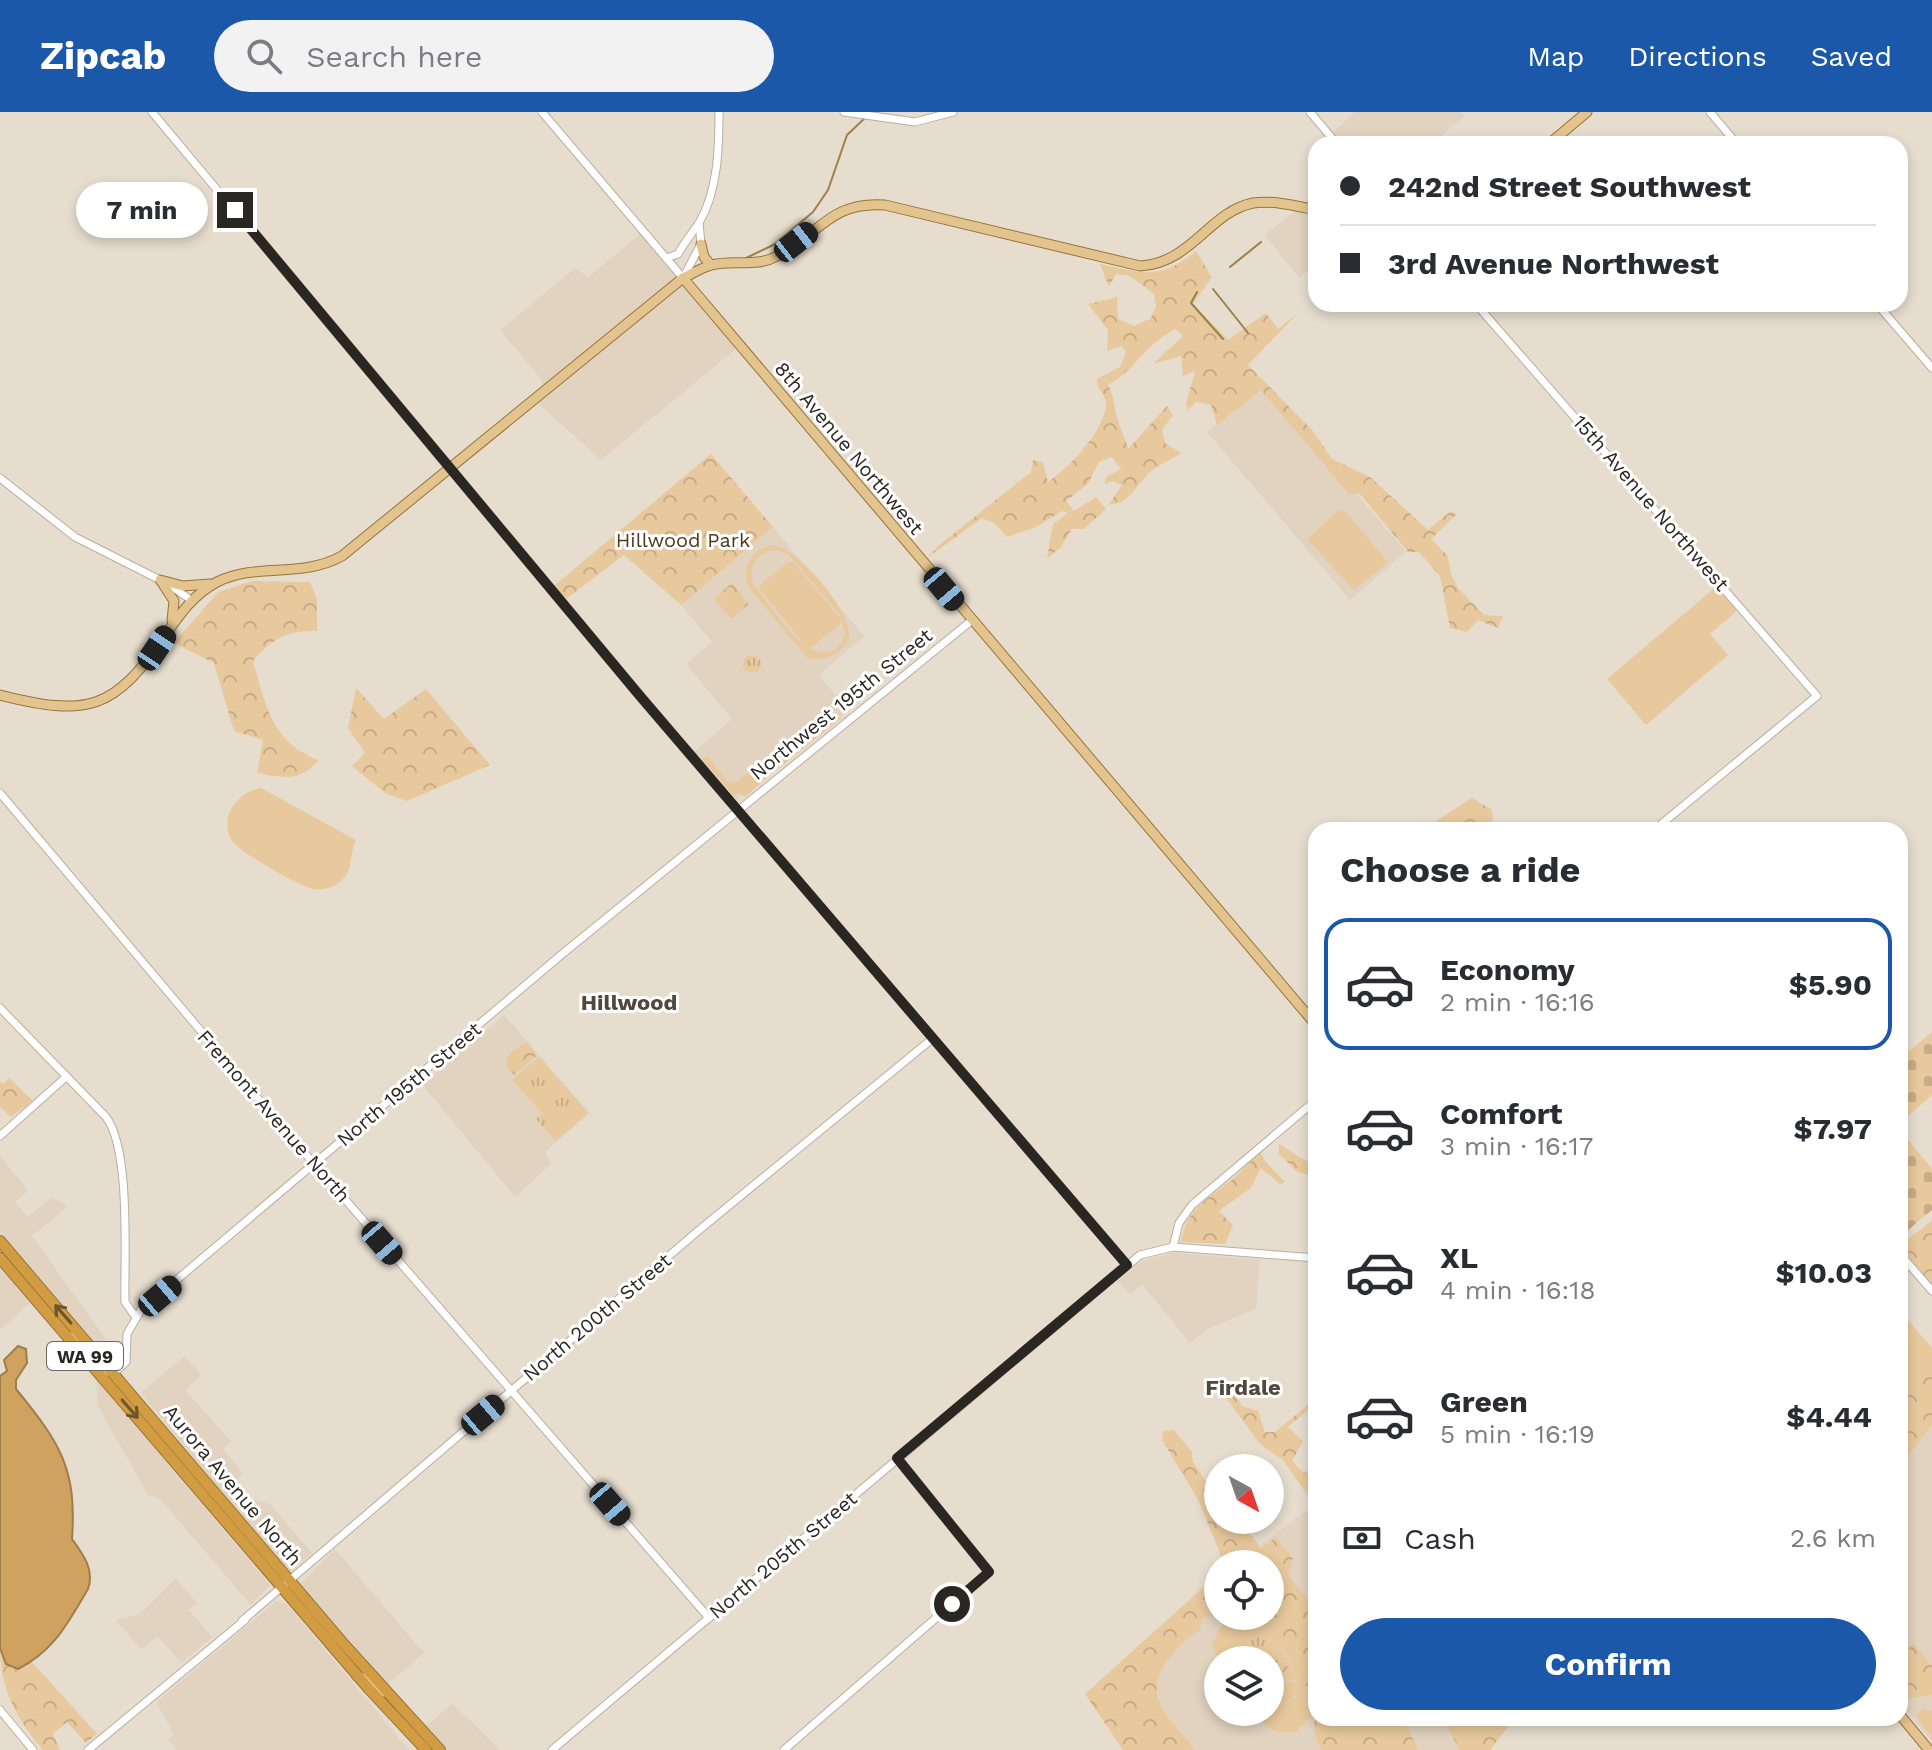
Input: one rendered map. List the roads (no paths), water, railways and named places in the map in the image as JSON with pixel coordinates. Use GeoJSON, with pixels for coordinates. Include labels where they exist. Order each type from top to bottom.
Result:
{"type":"FeatureCollection","features":[{"type":"Feature","properties":{"kind":"highway","name":"Aurora Avenue North"},"geometry":{"type":"LineString","coordinates":[[0,1241],[114,1373],[188,1468],[286,1583],[440,1750]]}},
{"type":"Feature","properties":{"kind":"highway","name":"Aurora Avenue North"},"geometry":{"type":"LineString","coordinates":[[0,1256],[149,1431],[225,1502],[357,1676],[426,1750]]}},
{"type":"Feature","properties":{"kind":"main road"},"geometry":{"type":"LineString","coordinates":[[1558,136],[1587,112]]}},
{"type":"Feature","properties":{"kind":"main road"},"geometry":{"type":"LineString","coordinates":[[160,580],[183,586],[217,582],[242,574],[305,571],[329,564],[451,469],[683,278],[711,265],[752,264],[778,256],[835,213],[864,204],[885,205],[1140,266],[1153,266],[1180,255],[1227,216],[1254,203],[1308,209]]}},
{"type":"Feature","properties":{"kind":"main road"},"geometry":{"type":"LineString","coordinates":[[701,244],[704,257],[711,265]]}},
{"type":"Feature","properties":{"kind":"main road","name":"8th Avenue Northwest"},"geometry":{"type":"LineString","coordinates":[[683,278],[1308,1016]]}},
{"type":"Feature","properties":{"kind":"main road"},"geometry":{"type":"LineString","coordinates":[[160,580],[174,601],[170,628]]}},
{"type":"Feature","properties":{"kind":"main road"},"geometry":{"type":"LineString","coordinates":[[0,695],[53,707],[96,702],[133,679],[191,600],[217,582]]}},
{"type":"Feature","properties":{"kind":"main road"},"geometry":{"type":"LineString","coordinates":[[0,1256],[21,1273],[31,1276]]}},
{"type":"Feature","properties":{"kind":"main road"},"geometry":{"type":"LineString","coordinates":[[68,1337],[75,1338],[107,1373],[114,1373]]}},
{"type":"Feature","properties":{"kind":"main road"},"geometry":{"type":"LineString","coordinates":[[357,1676],[368,1680],[377,1690],[386,1692]]}},
{"type":"Feature","properties":{"kind":"main road"},"geometry":{"type":"LineString","coordinates":[[1908,1725],[1929,1750]]}},
{"type":"Feature","properties":{"kind":"street"},"geometry":{"type":"LineString","coordinates":[[152,112],[737,811],[1127,1265]]}},
{"type":"Feature","properties":{"kind":"street","name":"8th Avenue Northwest"},"geometry":{"type":"LineString","coordinates":[[542,112],[683,278]]}},
{"type":"Feature","properties":{"kind":"street"},"geometry":{"type":"LineString","coordinates":[[666,258],[678,254],[699,223],[714,178],[719,112]]}},
{"type":"Feature","properties":{"kind":"street"},"geometry":{"type":"LineString","coordinates":[[844,112],[915,122],[953,112]]}},
{"type":"Feature","properties":{"kind":"street"},"geometry":{"type":"LineString","coordinates":[[1310,112],[1330,136]]}},
{"type":"Feature","properties":{"kind":"street"},"geometry":{"type":"LineString","coordinates":[[1710,112],[1730,136]]}},
{"type":"Feature","properties":{"kind":"street"},"geometry":{"type":"LineString","coordinates":[[683,278],[701,244],[699,223]]}},
{"type":"Feature","properties":{"kind":"street"},"geometry":{"type":"LineString","coordinates":[[686,240],[684,255],[689,262]]}},
{"type":"Feature","properties":{"kind":"street","name":"15th Avenue Northwest"},"geometry":{"type":"LineString","coordinates":[[1483,312],[1817,696],[1664,822]]}},
{"type":"Feature","properties":{"kind":"street"},"geometry":{"type":"LineString","coordinates":[[1884,312],[1932,368]]}},
{"type":"Feature","properties":{"kind":"street"},"geometry":{"type":"LineString","coordinates":[[0,478],[75,537],[160,580],[191,600]]}},
{"type":"Feature","properties":{"kind":"street","name":"Northwest 195th Street"},"geometry":{"type":"LineString","coordinates":[[623,906],[971,621]]}},
{"type":"Feature","properties":{"kind":"street","name":"Fremont Avenue North"},"geometry":{"type":"LineString","coordinates":[[0,793],[315,1164],[709,1618]]}},
{"type":"Feature","properties":{"kind":"street","name":"North 195th Street"},"geometry":{"type":"LineString","coordinates":[[135,1316],[623,906]]}},
{"type":"Feature","properties":{"kind":"street"},"geometry":{"type":"LineString","coordinates":[[0,1008],[106,1117],[116,1134],[122,1169],[125,1302],[135,1316],[126,1339],[126,1362],[114,1373]]}},
{"type":"Feature","properties":{"kind":"street","name":"North 200th Street"},"geometry":{"type":"LineString","coordinates":[[88,1750],[932,1039]]}},
{"type":"Feature","properties":{"kind":"street"},"geometry":{"type":"LineString","coordinates":[[0,1136],[66,1077]]}},
{"type":"Feature","properties":{"kind":"street"},"geometry":{"type":"LineString","coordinates":[[1308,1107],[1192,1205],[1179,1223],[1173,1247],[1308,1257]]}},
{"type":"Feature","properties":{"kind":"street","name":"North 205th Street"},"geometry":{"type":"LineString","coordinates":[[552,1750],[1127,1265],[1151,1250],[1173,1247]]}},
{"type":"Feature","properties":{"kind":"street"},"geometry":{"type":"LineString","coordinates":[[1908,1263],[1932,1291]]}},
{"type":"Feature","properties":{"kind":"street"},"geometry":{"type":"LineString","coordinates":[[784,1750],[989,1572],[897,1458]]}},
{"type":"Feature","properties":{"kind":"street"},"geometry":{"type":"LineString","coordinates":[[0,1710],[33,1750]]}},
{"type":"Feature","properties":{"kind":"waterway"},"geometry":{"type":"LineString","coordinates":[[744,259],[775,244],[813,212],[828,190],[847,135],[865,118]]}},
{"type":"Feature","properties":{"kind":"waterway"},"geometry":{"type":"LineString","coordinates":[[1230,267],[1261,242]]}},
{"type":"Feature","properties":{"kind":"waterway"},"geometry":{"type":"LineString","coordinates":[[1213,289],[1248,333]]}},
{"type":"Feature","properties":{"kind":"waterway"},"geometry":{"type":"LineString","coordinates":[[1197,292],[1191,303],[1223,339]]}},
{"type":"Feature","properties":{"kind":"district","name":"Hillwood"},"geometry":{"type":"Point","coordinates":[629,1002]}},
{"type":"Feature","properties":{"kind":"district","name":"Firdale"},"geometry":{"type":"Point","coordinates":[1243,1387]}},
{"type":"Feature","properties":{"kind":"park label","name":"Hillwood Park"},"geometry":{"type":"Point","coordinates":[683,540]}}]}
